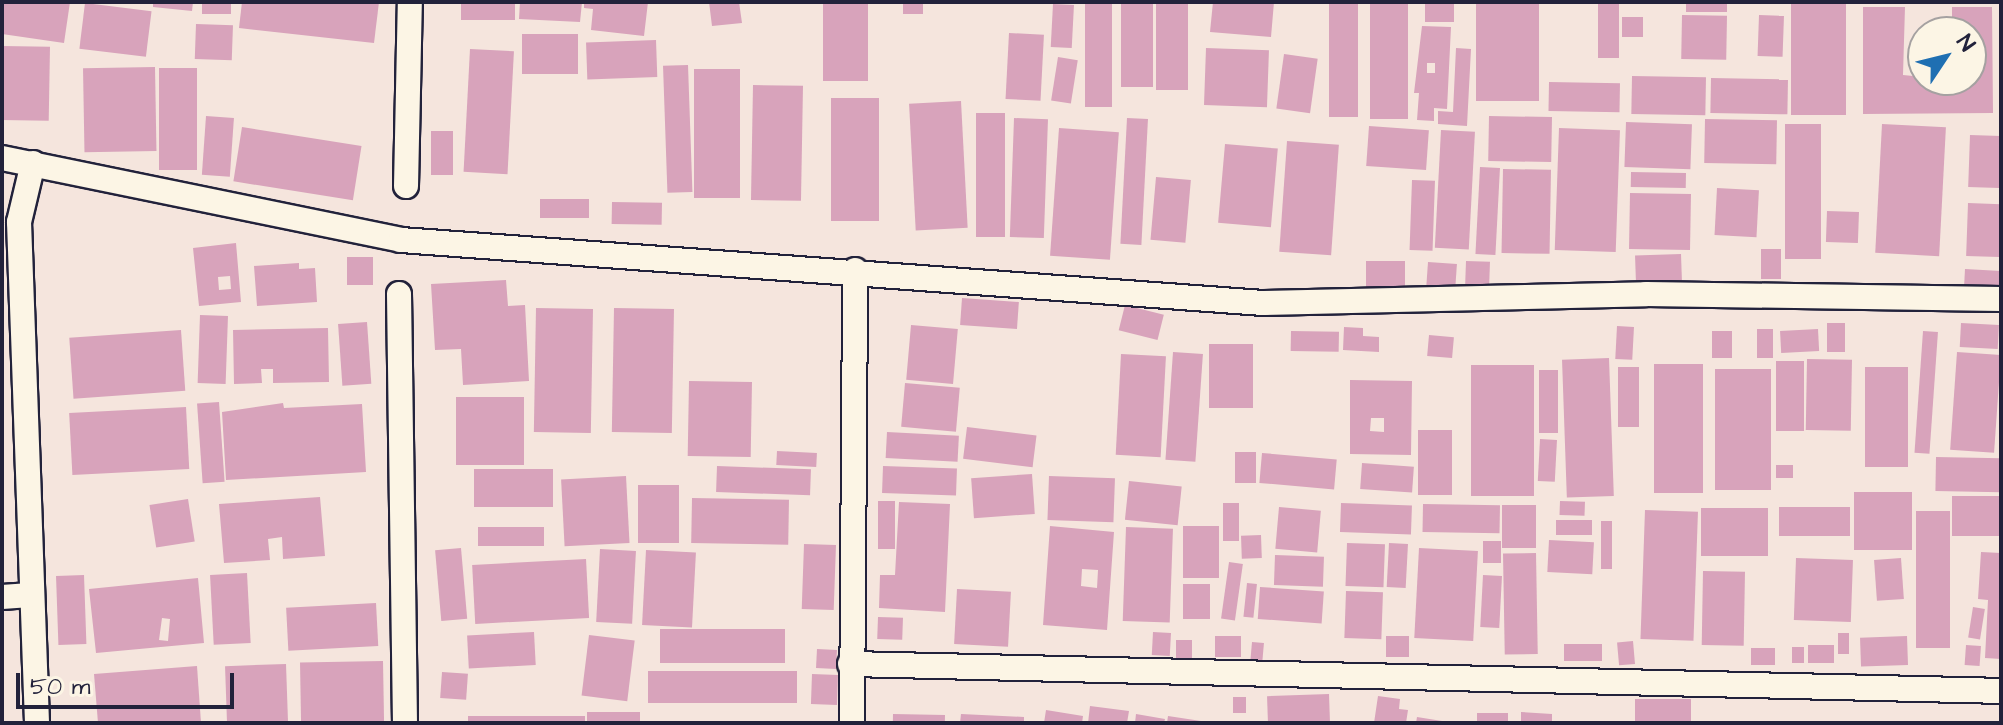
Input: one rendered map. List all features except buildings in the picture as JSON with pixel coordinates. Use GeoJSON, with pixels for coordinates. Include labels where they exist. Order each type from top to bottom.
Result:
{"type":"FeatureCollection","features":[{"type":"Feature","properties":{"kind":"street"},"geometry":{"type":"LineString","coordinates":[[406,186],[410,2]]}},
{"type":"Feature","properties":{"kind":"street"},"geometry":{"type":"LineString","coordinates":[[2,158],[401,240],[855,270],[1264,303],[1646,294],[2001,299]]}},
{"type":"Feature","properties":{"kind":"street"},"geometry":{"type":"LineString","coordinates":[[33,163],[19,222],[37,723]]}},
{"type":"Feature","properties":{"kind":"street"},"geometry":{"type":"LineString","coordinates":[[852,723],[855,270]]}},
{"type":"Feature","properties":{"kind":"street"},"geometry":{"type":"LineString","coordinates":[[399,294],[405,723]]}},
{"type":"Feature","properties":{"kind":"street"},"geometry":{"type":"LineString","coordinates":[[2,597],[30,595]]}},
{"type":"Feature","properties":{"kind":"street"},"geometry":{"type":"LineString","coordinates":[[850,664],[2001,691]]}}]}
